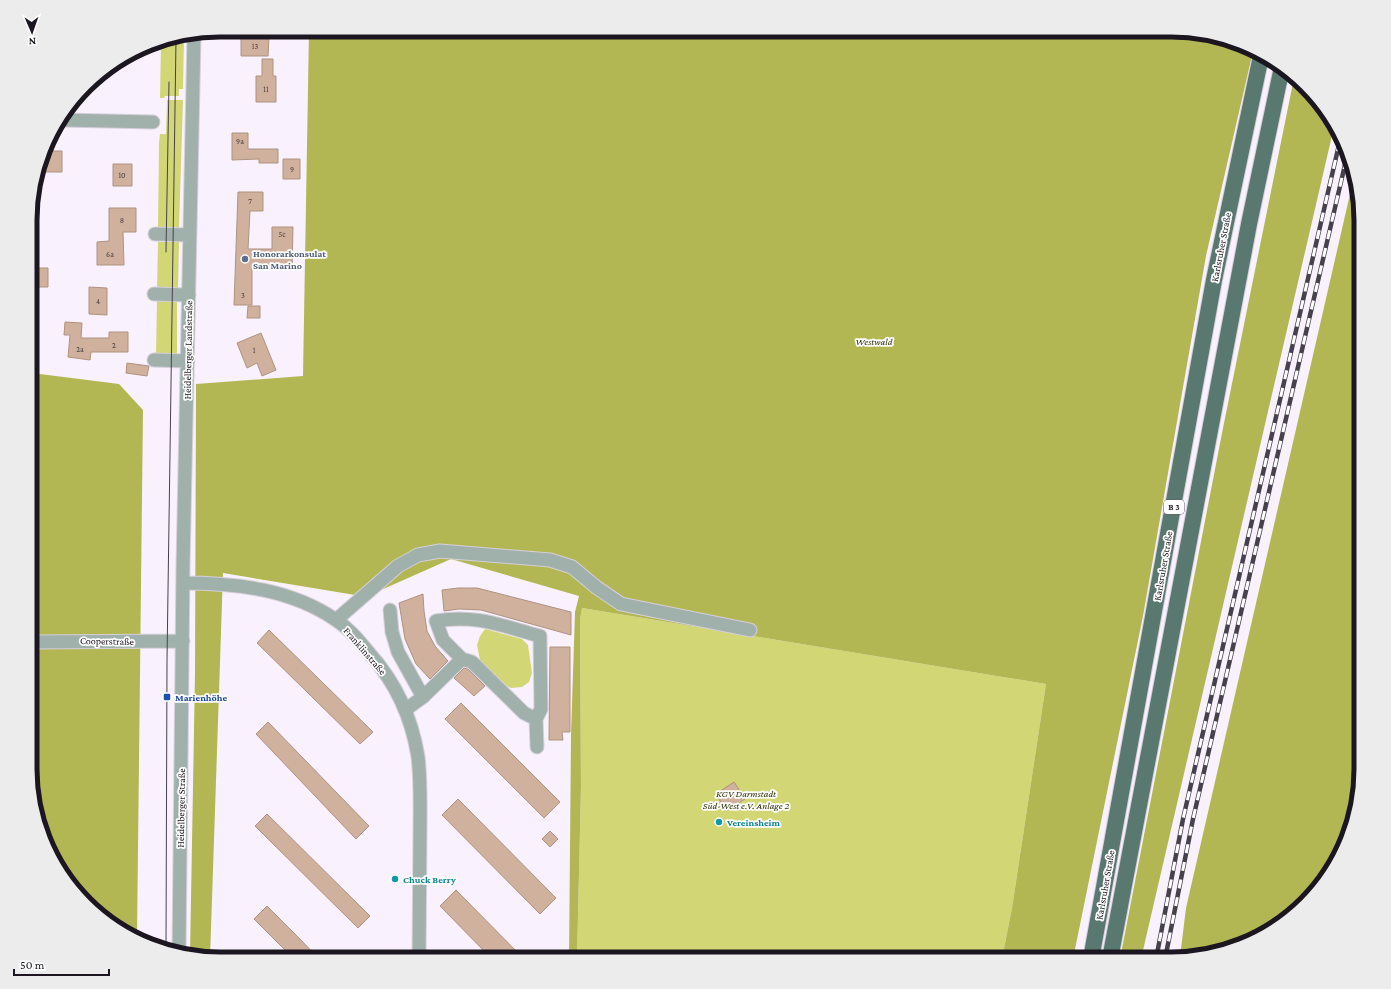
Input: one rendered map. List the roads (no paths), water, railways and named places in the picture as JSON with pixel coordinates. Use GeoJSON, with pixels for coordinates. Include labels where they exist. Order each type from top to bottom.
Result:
{"type":"FeatureCollection","features":[{"type":"Feature","properties":{"kind":"main road","name":"Karlsruher Straße"},"geometry":{"type":"LineString","coordinates":[[1092,952],[1214,280],[1260,61]]}},
{"type":"Feature","properties":{"kind":"main road","name":"Karlsruher Straße"},"geometry":{"type":"LineString","coordinates":[[1111,952],[1248,232],[1281,74]]}},
{"type":"Feature","properties":{"kind":"street","name":"Heidelberger Landstraße"},"geometry":{"type":"LineString","coordinates":[[183,664],[183,583],[194,39]]}},
{"type":"Feature","properties":{"kind":"street"},"geometry":{"type":"LineString","coordinates":[[67,120],[153,122]]}},
{"type":"Feature","properties":{"kind":"street"},"geometry":{"type":"LineString","coordinates":[[155,234],[190,234]]}},
{"type":"Feature","properties":{"kind":"street"},"geometry":{"type":"LineString","coordinates":[[154,294],[189,295]]}},
{"type":"Feature","properties":{"kind":"street"},"geometry":{"type":"LineString","coordinates":[[154,360],[188,361]]}},
{"type":"Feature","properties":{"kind":"street"},"geometry":{"type":"LineString","coordinates":[[336,620],[398,566],[418,555],[440,551],[550,560],[572,567],[596,587],[621,604],[750,630]]}},
{"type":"Feature","properties":{"kind":"street","name":"Franklinstraße"},"geometry":{"type":"LineString","coordinates":[[183,583],[224,584],[260,589],[307,604],[336,620],[350,631],[380,665],[394,686],[405,710],[416,744],[420,784],[419,952]]}},
{"type":"Feature","properties":{"kind":"street"},"geometry":{"type":"LineString","coordinates":[[390,610],[392,632],[398,652],[423,698]]}},
{"type":"Feature","properties":{"kind":"street"},"geometry":{"type":"LineString","coordinates":[[536,719],[524,713],[472,662],[462,659],[443,640],[436,621],[460,618],[480,619],[540,636],[541,710],[536,719],[536,747]]}},
{"type":"Feature","properties":{"kind":"street","name":"Cooperstraße"},"geometry":{"type":"LineString","coordinates":[[37,642],[183,641]]}},
{"type":"Feature","properties":{"kind":"street"},"geometry":{"type":"LineString","coordinates":[[405,710],[423,698],[462,659]]}},
{"type":"Feature","properties":{"kind":"street","name":"Heidelberger Straße"},"geometry":{"type":"LineString","coordinates":[[179,947],[183,664]]}},
{"type":"Feature","properties":{"kind":"tram line"},"geometry":{"type":"LineString","coordinates":[[166,944],[167,660],[176,42]]}},
{"type":"Feature","properties":{"kind":"tram line"},"geometry":{"type":"LineString","coordinates":[[166,252],[169,82]]}},
{"type":"Feature","properties":{"kind":"railway"},"geometry":{"type":"LineString","coordinates":[[1157,952],[1183,819],[1339,147]]}},
{"type":"Feature","properties":{"kind":"railway"},"geometry":{"type":"LineString","coordinates":[[1166,952],[1193,819],[1345,164]]}},
{"type":"Feature","properties":{"kind":"place","name":"Honorarkonsulat San Marino"},"geometry":{"type":"Point","coordinates":[245,259]}},
{"type":"Feature","properties":{"kind":"place","name":"Marienhöhe"},"geometry":{"type":"Point","coordinates":[167,697]}},
{"type":"Feature","properties":{"kind":"place","name":"Vereinsheim"},"geometry":{"type":"Point","coordinates":[719,822]}},
{"type":"Feature","properties":{"kind":"place","name":"Chuck Berry"},"geometry":{"type":"Point","coordinates":[395,879]}},
{"type":"Feature","properties":{"kind":"park label","name":"Westwald"},"geometry":{"type":"Point","coordinates":[874,341]}},
{"type":"Feature","properties":{"kind":"park label","name":"KGV Darmstadt Süd-West e.V. Anlage 2"},"geometry":{"type":"Point","coordinates":[746,798]}}]}
